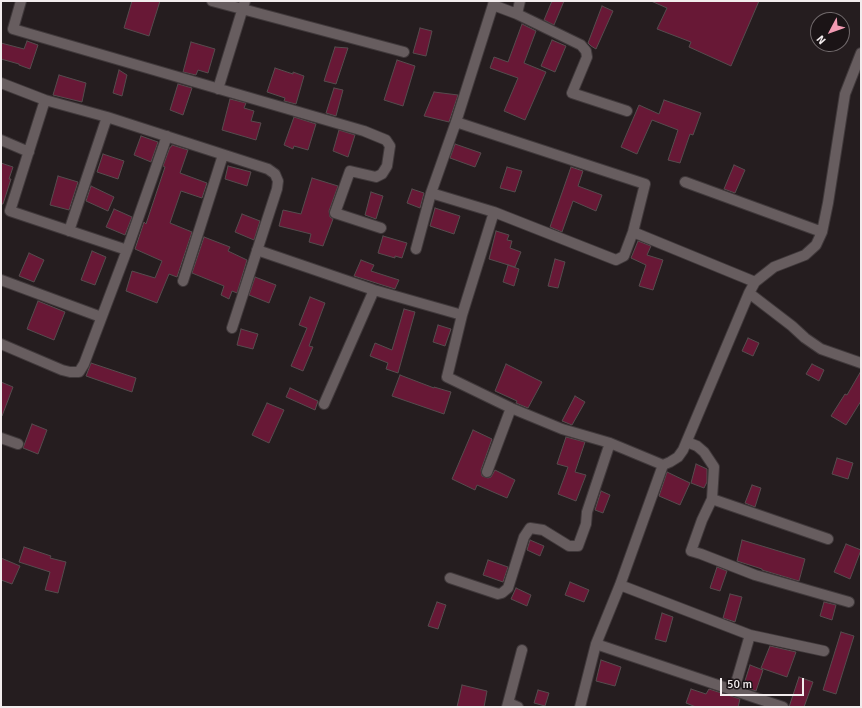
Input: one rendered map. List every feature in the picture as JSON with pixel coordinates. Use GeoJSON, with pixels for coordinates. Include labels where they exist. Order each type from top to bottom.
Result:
{"type":"FeatureCollection","features":[{"type":"Feature","properties":{"kind":"street"},"geometry":{"type":"LineString","coordinates":[[21,1],[13,29],[364,131],[386,140],[390,146],[387,166],[382,174],[376,177],[350,171],[335,213],[381,228]]}},
{"type":"Feature","properties":{"kind":"street"},"geometry":{"type":"LineString","coordinates":[[212,1],[243,5],[404,52]]}},
{"type":"Feature","properties":{"kind":"street"},"geometry":{"type":"LineString","coordinates":[[517,14],[520,1]]}},
{"type":"Feature","properties":{"kind":"street"},"geometry":{"type":"LineString","coordinates":[[416,249],[431,193],[456,122],[494,3],[581,45],[586,51],[587,57],[572,93],[627,111]]}},
{"type":"Feature","properties":{"kind":"street"},"geometry":{"type":"LineString","coordinates":[[218,89],[243,5]]}},
{"type":"Feature","properties":{"kind":"street"},"geometry":{"type":"LineString","coordinates":[[494,212],[462,315],[447,377],[511,408],[562,429],[610,443],[663,465],[670,462],[678,457],[687,442],[749,293],[755,282],[774,267],[805,255],[816,245],[822,232],[828,203],[845,94],[861,53]]}},
{"type":"Feature","properties":{"kind":"street"},"geometry":{"type":"LineString","coordinates":[[1,83],[45,100],[107,117],[268,169],[275,174],[278,181],[277,189],[232,328]]}},
{"type":"Feature","properties":{"kind":"street"},"geometry":{"type":"LineString","coordinates":[[45,100],[10,211],[127,250]]}},
{"type":"Feature","properties":{"kind":"street"},"geometry":{"type":"LineString","coordinates":[[69,231],[107,117]]}},
{"type":"Feature","properties":{"kind":"street"},"geometry":{"type":"LineString","coordinates":[[431,193],[494,212],[616,260],[624,256],[645,184],[456,122]]}},
{"type":"Feature","properties":{"kind":"street"},"geometry":{"type":"LineString","coordinates":[[1,344],[66,371],[79,372],[84,364],[127,250],[167,136]]}},
{"type":"Feature","properties":{"kind":"street"},"geometry":{"type":"LineString","coordinates":[[1,140],[28,152]]}},
{"type":"Feature","properties":{"kind":"street"},"geometry":{"type":"LineString","coordinates":[[183,281],[223,155]]}},
{"type":"Feature","properties":{"kind":"street"},"geometry":{"type":"LineString","coordinates":[[685,182],[822,232]]}},
{"type":"Feature","properties":{"kind":"street"},"geometry":{"type":"LineString","coordinates":[[632,232],[755,282]]}},
{"type":"Feature","properties":{"kind":"street"},"geometry":{"type":"LineString","coordinates":[[257,250],[374,290],[462,315]]}},
{"type":"Feature","properties":{"kind":"street"},"geometry":{"type":"LineString","coordinates":[[1,280],[101,317]]}},
{"type":"Feature","properties":{"kind":"street"},"geometry":{"type":"LineString","coordinates":[[324,404],[374,290]]}},
{"type":"Feature","properties":{"kind":"street"},"geometry":{"type":"LineString","coordinates":[[749,293],[821,349],[861,363]]}},
{"type":"Feature","properties":{"kind":"street"},"geometry":{"type":"LineString","coordinates":[[487,472],[511,408]]}},
{"type":"Feature","properties":{"kind":"street"},"geometry":{"type":"LineString","coordinates":[[1,438],[18,444]]}},
{"type":"Feature","properties":{"kind":"street"},"geometry":{"type":"LineString","coordinates":[[687,442],[697,446],[704,452],[714,467],[712,499],[702,520],[691,551],[755,575],[848,602]]}},
{"type":"Feature","properties":{"kind":"street"},"geometry":{"type":"LineString","coordinates":[[450,578],[498,594],[502,593],[508,588],[524,536],[530,528],[543,530],[569,546],[578,546],[586,524],[587,512],[610,443]]}},
{"type":"Feature","properties":{"kind":"street"},"geometry":{"type":"LineString","coordinates":[[580,707],[596,644],[620,585],[663,465]]}},
{"type":"Feature","properties":{"kind":"street"},"geometry":{"type":"LineString","coordinates":[[712,499],[828,539]]}},
{"type":"Feature","properties":{"kind":"street"},"geometry":{"type":"LineString","coordinates":[[620,585],[750,635],[824,651]]}},
{"type":"Feature","properties":{"kind":"street"},"geometry":{"type":"LineString","coordinates":[[734,690],[750,635]]}},
{"type":"Feature","properties":{"kind":"street"},"geometry":{"type":"LineString","coordinates":[[596,644],[783,707]]}},
{"type":"Feature","properties":{"kind":"street"},"geometry":{"type":"LineString","coordinates":[[518,707],[508,705],[522,650]]}},
{"type":"Feature","properties":{"kind":"building"},"geometry":{"type":"Polygon","coordinates":[[[132,1],[160,1],[149,36],[124,28],[132,1]]]}},
{"type":"Feature","properties":{"kind":"building"},"geometry":{"type":"Polygon","coordinates":[[[552,1],[564,1],[554,25],[544,20],[552,1]]]}},
{"type":"Feature","properties":{"kind":"building"},"geometry":{"type":"Polygon","coordinates":[[[651,1],[759,1],[731,66],[689,47],[691,42],[657,29],[667,8],[651,1]]]}},
{"type":"Feature","properties":{"kind":"building"},"geometry":{"type":"Polygon","coordinates":[[[602,6],[613,11],[596,49],[588,43],[602,6]]]}},
{"type":"Feature","properties":{"kind":"building"},"geometry":{"type":"Polygon","coordinates":[[[522,24],[536,31],[524,63],[546,72],[525,120],[504,111],[518,78],[490,68],[494,57],[508,62],[522,24]]]}},
{"type":"Feature","properties":{"kind":"building"},"geometry":{"type":"Polygon","coordinates":[[[420,28],[432,31],[426,56],[413,53],[420,28]]]}},
{"type":"Feature","properties":{"kind":"building"},"geometry":{"type":"Polygon","coordinates":[[[552,40],[566,46],[555,72],[541,66],[552,40]]]}},
{"type":"Feature","properties":{"kind":"building"},"geometry":{"type":"Polygon","coordinates":[[[27,41],[38,45],[30,69],[1,59],[1,43],[24,49],[27,41]]]}},
{"type":"Feature","properties":{"kind":"building"},"geometry":{"type":"Polygon","coordinates":[[[191,42],[215,49],[208,73],[198,70],[196,75],[183,72],[191,42]]]}},
{"type":"Feature","properties":{"kind":"building"},"geometry":{"type":"Polygon","coordinates":[[[335,47],[348,48],[336,84],[324,81],[335,47]]]}},
{"type":"Feature","properties":{"kind":"building"},"geometry":{"type":"Polygon","coordinates":[[[397,60],[415,66],[403,106],[384,100],[397,60]]]}},
{"type":"Feature","properties":{"kind":"building"},"geometry":{"type":"Polygon","coordinates":[[[275,68],[304,76],[296,104],[284,101],[285,98],[267,92],[275,68]]]}},
{"type":"Feature","properties":{"kind":"building"},"geometry":{"type":"Polygon","coordinates":[[[119,70],[127,75],[122,96],[113,93],[119,70]]]}},
{"type":"Feature","properties":{"kind":"building"},"geometry":{"type":"Polygon","coordinates":[[[59,75],[86,83],[82,102],[53,95],[59,75]]]}},
{"type":"Feature","properties":{"kind":"building"},"geometry":{"type":"Polygon","coordinates":[[[178,84],[192,88],[183,115],[170,110],[178,84]]]}},
{"type":"Feature","properties":{"kind":"building"},"geometry":{"type":"Polygon","coordinates":[[[334,88],[343,90],[336,116],[326,113],[334,88]]]}},
{"type":"Feature","properties":{"kind":"building"},"geometry":{"type":"Polygon","coordinates":[[[434,92],[458,95],[449,122],[424,116],[434,92]]]}},
{"type":"Feature","properties":{"kind":"building"},"geometry":{"type":"Polygon","coordinates":[[[230,99],[246,103],[244,108],[254,111],[251,121],[261,123],[256,140],[222,130],[230,99]]]}},
{"type":"Feature","properties":{"kind":"building"},"geometry":{"type":"Polygon","coordinates":[[[664,100],[701,113],[693,135],[690,134],[680,163],[668,160],[678,130],[652,120],[637,154],[621,147],[639,105],[659,114],[664,100]]]}},
{"type":"Feature","properties":{"kind":"building"},"geometry":{"type":"Polygon","coordinates":[[[294,117],[316,124],[308,150],[294,146],[293,149],[284,145],[294,117]]]}},
{"type":"Feature","properties":{"kind":"building"},"geometry":{"type":"Polygon","coordinates":[[[339,130],[355,135],[348,157],[333,151],[339,130]]]}},
{"type":"Feature","properties":{"kind":"building"},"geometry":{"type":"Polygon","coordinates":[[[141,136],[158,142],[151,162],[134,155],[141,136]]]}},
{"type":"Feature","properties":{"kind":"building"},"geometry":{"type":"Polygon","coordinates":[[[455,144],[481,153],[475,167],[450,158],[455,144]]]}},
{"type":"Feature","properties":{"kind":"building"},"geometry":{"type":"Polygon","coordinates":[[[172,145],[188,150],[180,173],[207,183],[202,198],[181,191],[170,223],[192,232],[177,277],[169,274],[157,303],[126,291],[132,271],[155,278],[162,261],[135,249],[144,222],[146,224],[165,167],[163,166],[172,145]]]}},
{"type":"Feature","properties":{"kind":"building"},"geometry":{"type":"Polygon","coordinates":[[[103,154],[124,161],[118,179],[97,172],[103,154]]]}},
{"type":"Feature","properties":{"kind":"building"},"geometry":{"type":"Polygon","coordinates":[[[1,163],[13,167],[9,179],[11,179],[3,204],[1,204],[1,163]]]}},
{"type":"Feature","properties":{"kind":"building"},"geometry":{"type":"Polygon","coordinates":[[[734,165],[745,170],[735,193],[724,189],[734,165]]]}},
{"type":"Feature","properties":{"kind":"building"},"geometry":{"type":"Polygon","coordinates":[[[228,166],[251,172],[247,186],[225,179],[228,166]]]}},
{"type":"Feature","properties":{"kind":"building"},"geometry":{"type":"Polygon","coordinates":[[[507,167],[522,171],[515,192],[500,188],[507,167]]]}},
{"type":"Feature","properties":{"kind":"building"},"geometry":{"type":"Polygon","coordinates":[[[571,167],[583,171],[578,186],[602,195],[596,211],[573,201],[562,232],[550,227],[571,167]]]}},
{"type":"Feature","properties":{"kind":"building"},"geometry":{"type":"Polygon","coordinates":[[[58,176],[78,182],[69,210],[50,205],[58,176]]]}},
{"type":"Feature","properties":{"kind":"building"},"geometry":{"type":"Polygon","coordinates":[[[312,178],[338,186],[329,211],[330,217],[333,219],[323,246],[309,242],[311,234],[279,226],[283,210],[301,214],[312,178]]]}},
{"type":"Feature","properties":{"kind":"building"},"geometry":{"type":"Polygon","coordinates":[[[91,186],[114,197],[108,211],[86,201],[91,186]]]}},
{"type":"Feature","properties":{"kind":"building"},"geometry":{"type":"Polygon","coordinates":[[[412,189],[424,193],[420,208],[407,203],[412,189]]]}},
{"type":"Feature","properties":{"kind":"building"},"geometry":{"type":"Polygon","coordinates":[[[371,192],[383,196],[376,219],[365,215],[371,192]]]}},
{"type":"Feature","properties":{"kind":"building"},"geometry":{"type":"Polygon","coordinates":[[[435,208],[460,216],[454,234],[430,226],[435,208]]]}},
{"type":"Feature","properties":{"kind":"building"},"geometry":{"type":"Polygon","coordinates":[[[114,209],[132,217],[125,235],[106,227],[114,209]]]}},
{"type":"Feature","properties":{"kind":"building"},"geometry":{"type":"Polygon","coordinates":[[[242,214],[260,221],[254,240],[235,232],[242,214]]]}},
{"type":"Feature","properties":{"kind":"building"},"geometry":{"type":"Polygon","coordinates":[[[496,231],[509,235],[507,240],[512,241],[510,248],[521,252],[515,267],[489,259],[496,231]]]}},
{"type":"Feature","properties":{"kind":"building"},"geometry":{"type":"Polygon","coordinates":[[[383,236],[407,243],[402,258],[395,256],[395,258],[378,253],[383,236]]]}},
{"type":"Feature","properties":{"kind":"building"},"geometry":{"type":"Polygon","coordinates":[[[204,237],[230,247],[228,251],[247,260],[237,293],[232,291],[229,299],[221,295],[224,286],[192,273],[204,237]]]}},
{"type":"Feature","properties":{"kind":"building"},"geometry":{"type":"Polygon","coordinates":[[[638,241],[651,246],[647,255],[663,260],[653,290],[639,286],[646,265],[631,258],[638,241]]]}},
{"type":"Feature","properties":{"kind":"building"},"geometry":{"type":"Polygon","coordinates":[[[92,251],[106,257],[95,285],[81,280],[92,251]]]}},
{"type":"Feature","properties":{"kind":"building"},"geometry":{"type":"Polygon","coordinates":[[[29,253],[44,260],[34,282],[19,276],[29,253]]]}},
{"type":"Feature","properties":{"kind":"building"},"geometry":{"type":"Polygon","coordinates":[[[555,259],[565,262],[558,288],[548,286],[555,259]]]}},
{"type":"Feature","properties":{"kind":"building"},"geometry":{"type":"Polygon","coordinates":[[[361,260],[374,265],[371,271],[399,280],[395,289],[354,276],[361,260]]]}},
{"type":"Feature","properties":{"kind":"building"},"geometry":{"type":"Polygon","coordinates":[[[508,265],[519,269],[514,286],[503,282],[508,265]]]}},
{"type":"Feature","properties":{"kind":"building"},"geometry":{"type":"Polygon","coordinates":[[[255,277],[276,285],[269,303],[249,295],[255,277]]]}},
{"type":"Feature","properties":{"kind":"building"},"geometry":{"type":"Polygon","coordinates":[[[310,297],[325,303],[309,346],[313,347],[303,371],[291,366],[307,328],[299,325],[310,297]]]}},
{"type":"Feature","properties":{"kind":"building"},"geometry":{"type":"Polygon","coordinates":[[[38,301],[65,312],[54,340],[27,329],[38,301]]]}},
{"type":"Feature","properties":{"kind":"building"},"geometry":{"type":"Polygon","coordinates":[[[404,309],[415,312],[398,373],[386,369],[388,363],[370,356],[375,343],[392,350],[404,309]]]}},
{"type":"Feature","properties":{"kind":"building"},"geometry":{"type":"Polygon","coordinates":[[[438,325],[451,329],[445,346],[433,342],[438,325]]]}},
{"type":"Feature","properties":{"kind":"building"},"geometry":{"type":"Polygon","coordinates":[[[241,329],[258,334],[253,349],[237,345],[241,329]]]}},
{"type":"Feature","properties":{"kind":"building"},"geometry":{"type":"Polygon","coordinates":[[[748,338],[759,343],[753,356],[742,351],[748,338]]]}},
{"type":"Feature","properties":{"kind":"building"},"geometry":{"type":"Polygon","coordinates":[[[91,363],[136,378],[132,392],[86,376],[91,363]]]}},
{"type":"Feature","properties":{"kind":"building"},"geometry":{"type":"Polygon","coordinates":[[[506,364],[542,382],[528,408],[495,391],[506,364]]]}},
{"type":"Feature","properties":{"kind":"building"},"geometry":{"type":"Polygon","coordinates":[[[812,364],[824,370],[819,381],[806,374],[812,364]]]}},
{"type":"Feature","properties":{"kind":"building"},"geometry":{"type":"Polygon","coordinates":[[[861,371],[861,401],[846,425],[831,416],[845,394],[847,395],[861,371]]]}},
{"type":"Feature","properties":{"kind":"building"},"geometry":{"type":"Polygon","coordinates":[[[400,375],[434,388],[451,392],[444,414],[392,396],[400,375]]]}},
{"type":"Feature","properties":{"kind":"building"},"geometry":{"type":"Polygon","coordinates":[[[1,382],[13,387],[2,416],[1,416],[1,382]]]}},
{"type":"Feature","properties":{"kind":"building"},"geometry":{"type":"Polygon","coordinates":[[[290,388],[318,401],[315,410],[286,397],[290,388]]]}},
{"type":"Feature","properties":{"kind":"building"},"geometry":{"type":"Polygon","coordinates":[[[575,396],[585,402],[572,425],[562,421],[575,396]]]}},
{"type":"Feature","properties":{"kind":"building"},"geometry":{"type":"Polygon","coordinates":[[[267,403],[284,410],[269,443],[252,435],[267,403]]]}},
{"type":"Feature","properties":{"kind":"building"},"geometry":{"type":"Polygon","coordinates":[[[32,424],[47,430],[38,454],[23,448],[32,424]]]}},
{"type":"Feature","properties":{"kind":"building"},"geometry":{"type":"Polygon","coordinates":[[[473,430],[492,439],[481,470],[482,476],[488,478],[491,477],[495,470],[515,480],[507,498],[477,485],[475,490],[452,479],[473,430]]]}},
{"type":"Feature","properties":{"kind":"building"},"geometry":{"type":"Polygon","coordinates":[[[566,437],[585,442],[575,472],[586,475],[576,501],[558,494],[568,467],[557,464],[566,437]]]}},
{"type":"Feature","properties":{"kind":"building"},"geometry":{"type":"Polygon","coordinates":[[[837,458],[853,463],[848,479],[832,474],[837,458]]]}},
{"type":"Feature","properties":{"kind":"building"},"geometry":{"type":"Polygon","coordinates":[[[696,464],[707,469],[707,482],[704,488],[691,483],[696,464]]]}},
{"type":"Feature","properties":{"kind":"building"},"geometry":{"type":"Polygon","coordinates":[[[667,472],[690,483],[680,505],[659,496],[667,472]]]}},
{"type":"Feature","properties":{"kind":"building"},"geometry":{"type":"Polygon","coordinates":[[[752,485],[761,488],[755,507],[745,503],[752,485]]]}},
{"type":"Feature","properties":{"kind":"building"},"geometry":{"type":"Polygon","coordinates":[[[601,491],[610,495],[603,513],[595,510],[601,491]]]}},
{"type":"Feature","properties":{"kind":"building"},"geometry":{"type":"Polygon","coordinates":[[[530,540],[544,546],[540,556],[527,550],[530,540]]]}},
{"type":"Feature","properties":{"kind":"building"},"geometry":{"type":"Polygon","coordinates":[[[742,540],[805,559],[799,581],[737,561],[742,540]]]}},
{"type":"Feature","properties":{"kind":"building"},"geometry":{"type":"Polygon","coordinates":[[[846,544],[861,550],[850,579],[834,572],[846,544]]]}},
{"type":"Feature","properties":{"kind":"building"},"geometry":{"type":"Polygon","coordinates":[[[24,547],[51,556],[50,558],[66,562],[58,593],[45,590],[50,572],[19,562],[24,547]]]}},
{"type":"Feature","properties":{"kind":"building"},"geometry":{"type":"Polygon","coordinates":[[[1,558],[20,566],[12,584],[1,580],[1,558]]]}},
{"type":"Feature","properties":{"kind":"building"},"geometry":{"type":"Polygon","coordinates":[[[488,560],[508,567],[503,582],[483,575],[488,560]]]}},
{"type":"Feature","properties":{"kind":"building"},"geometry":{"type":"Polygon","coordinates":[[[717,567],[727,571],[720,591],[710,588],[717,567]]]}},
{"type":"Feature","properties":{"kind":"building"},"geometry":{"type":"Polygon","coordinates":[[[570,582],[589,590],[584,602],[565,595],[570,582]]]}},
{"type":"Feature","properties":{"kind":"building"},"geometry":{"type":"Polygon","coordinates":[[[516,588],[531,595],[527,606],[511,599],[516,588]]]}},
{"type":"Feature","properties":{"kind":"building"},"geometry":{"type":"Polygon","coordinates":[[[730,594],[742,597],[735,622],[723,618],[730,594]]]}},
{"type":"Feature","properties":{"kind":"building"},"geometry":{"type":"Polygon","coordinates":[[[437,602],[446,605],[438,629],[428,626],[437,602]]]}},
{"type":"Feature","properties":{"kind":"building"},"geometry":{"type":"Polygon","coordinates":[[[824,602],[836,605],[832,620],[820,616],[824,602]]]}},
{"type":"Feature","properties":{"kind":"building"},"geometry":{"type":"Polygon","coordinates":[[[662,613],[673,617],[666,642],[655,639],[662,613]]]}},
{"type":"Feature","properties":{"kind":"building"},"geometry":{"type":"Polygon","coordinates":[[[841,632],[854,636],[836,694],[823,690],[841,632]]]}},
{"type":"Feature","properties":{"kind":"building"},"geometry":{"type":"Polygon","coordinates":[[[770,646],[796,652],[787,677],[761,668],[770,646]]]}},
{"type":"Feature","properties":{"kind":"building"},"geometry":{"type":"Polygon","coordinates":[[[601,660],[621,667],[615,686],[596,681],[601,660]]]}},
{"type":"Feature","properties":{"kind":"building"},"geometry":{"type":"Polygon","coordinates":[[[750,665],[763,670],[756,691],[743,687],[750,665]]]}},
{"type":"Feature","properties":{"kind":"building"},"geometry":{"type":"Polygon","coordinates":[[[799,677],[813,682],[804,707],[789,707],[799,677]]]}},
{"type":"Feature","properties":{"kind":"building"},"geometry":{"type":"Polygon","coordinates":[[[462,685],[487,691],[484,707],[457,707],[462,685]]]}},
{"type":"Feature","properties":{"kind":"building"},"geometry":{"type":"Polygon","coordinates":[[[691,689],[706,694],[709,689],[740,699],[738,707],[696,707],[686,703],[691,689]]]}},
{"type":"Feature","properties":{"kind":"building"},"geometry":{"type":"Polygon","coordinates":[[[538,690],[549,693],[545,706],[534,703],[538,690]]]}}]}
